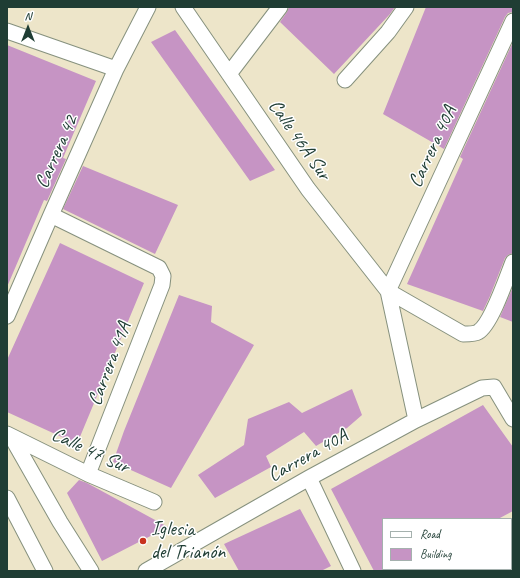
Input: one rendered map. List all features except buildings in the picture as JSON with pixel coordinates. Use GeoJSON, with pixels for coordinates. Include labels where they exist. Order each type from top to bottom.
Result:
{"type":"FeatureCollection","features":[{"type":"Feature","properties":{"kind":"street","name":"Carrera 42"},"geometry":{"type":"LineString","coordinates":[[7,316],[116,69],[148,7]]}},
{"type":"Feature","properties":{"kind":"street","name":"Calle 46A Sur"},"geometry":{"type":"LineString","coordinates":[[183,7],[308,189],[388,291],[463,334],[477,333],[484,327],[491,315],[513,262]]}},
{"type":"Feature","properties":{"kind":"street"},"geometry":{"type":"LineString","coordinates":[[229,74],[280,7]]}},
{"type":"Feature","properties":{"kind":"street"},"geometry":{"type":"LineString","coordinates":[[345,80],[388,32],[406,7]]}},
{"type":"Feature","properties":{"kind":"street","name":"Carrera 40A"},"geometry":{"type":"LineString","coordinates":[[388,291],[513,21]]}},
{"type":"Feature","properties":{"kind":"street"},"geometry":{"type":"LineString","coordinates":[[7,30],[116,69]]}},
{"type":"Feature","properties":{"kind":"street","name":"Carrera 41A"},"geometry":{"type":"LineString","coordinates":[[51,216],[159,268],[163,276],[162,285],[88,474]]}},
{"type":"Feature","properties":{"kind":"street","name":"Calle 46A Sur"},"geometry":{"type":"LineString","coordinates":[[388,291],[416,420]]}},
{"type":"Feature","properties":{"kind":"street","name":"Carrera 40A"},"geometry":{"type":"LineString","coordinates":[[146,571],[309,478],[416,420],[482,388],[494,388],[513,419]]}},
{"type":"Feature","properties":{"kind":"street","name":"Calle 47 Sur"},"geometry":{"type":"LineString","coordinates":[[9,435],[88,474],[154,502]]}},
{"type":"Feature","properties":{"kind":"street","name":"Calle 47 Sur"},"geometry":{"type":"LineString","coordinates":[[9,435],[60,522],[91,571]]}},
{"type":"Feature","properties":{"kind":"street"},"geometry":{"type":"LineString","coordinates":[[309,478],[353,571]]}},
{"type":"Feature","properties":{"kind":"street"},"geometry":{"type":"LineString","coordinates":[[7,498],[45,571]]}},
{"type":"Feature","properties":{"kind":"place","name":"Iglesia del Trianón"},"geometry":{"type":"Point","coordinates":[143,541]}}]}
